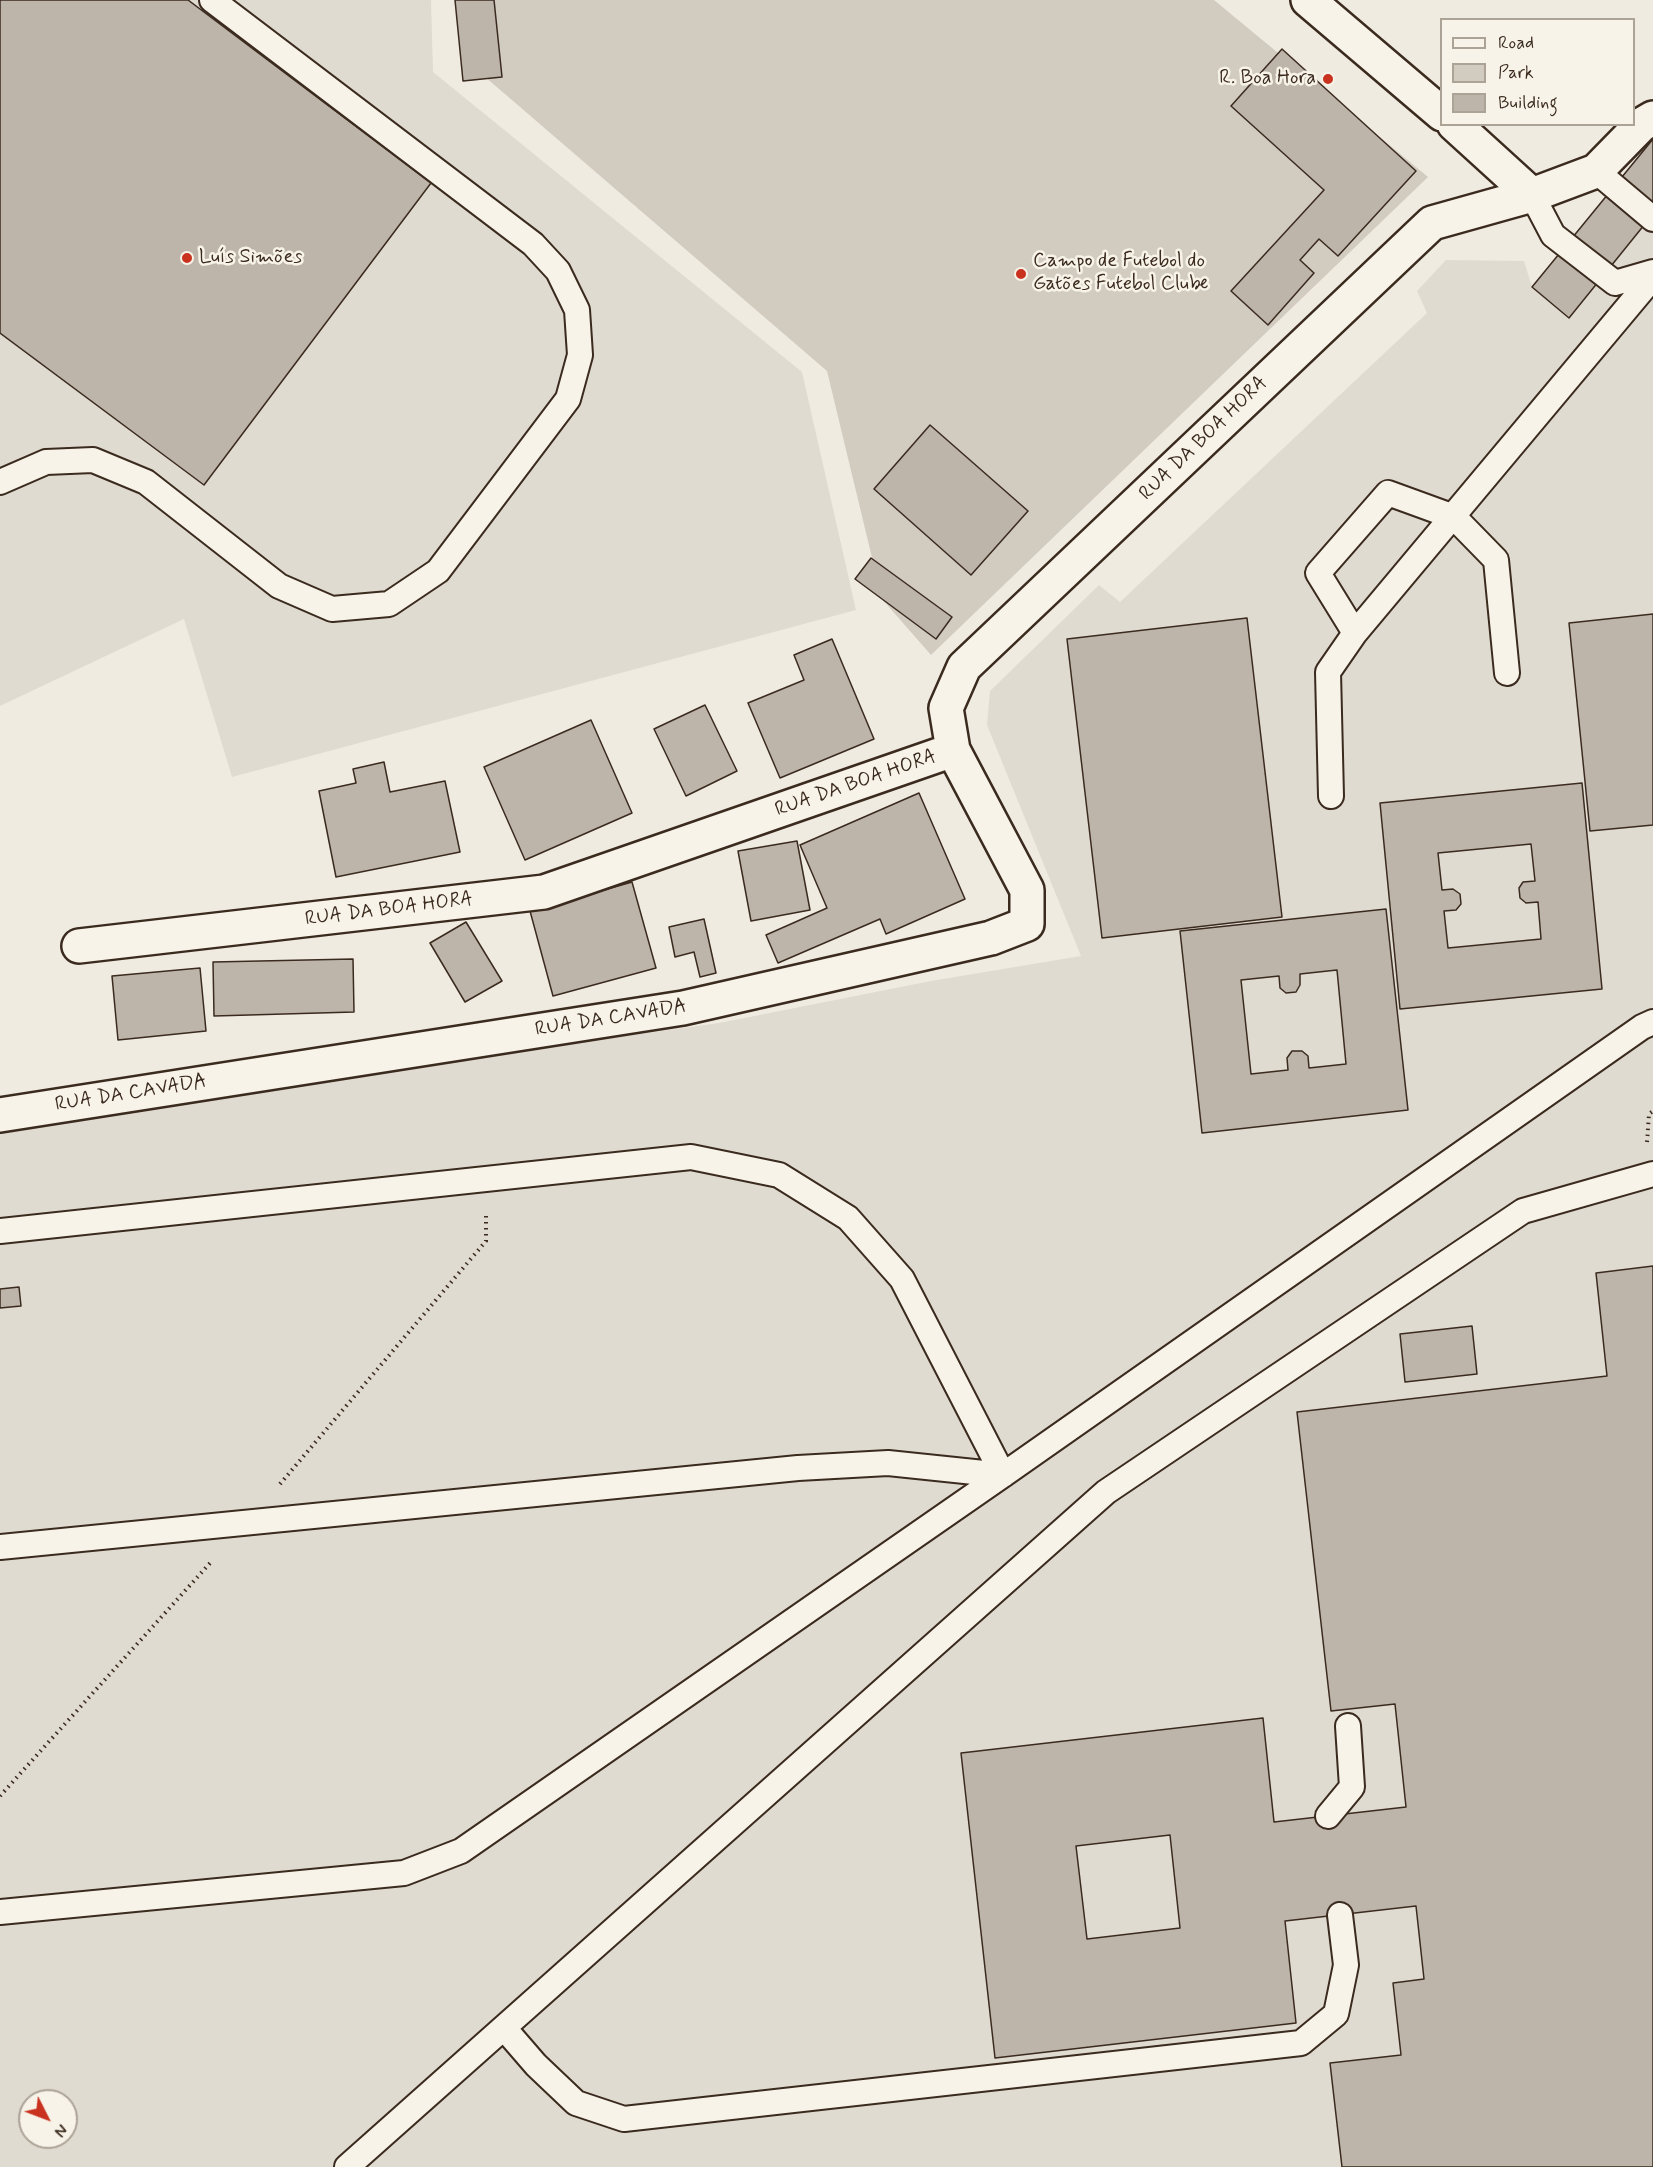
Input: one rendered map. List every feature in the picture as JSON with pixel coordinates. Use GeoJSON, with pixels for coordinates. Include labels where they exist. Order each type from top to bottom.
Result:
{"type":"FeatureCollection","features":[{"type":"Feature","properties":{"kind":"street"},"geometry":{"type":"LineString","coordinates":[[1308,0],[1440,112]]}},
{"type":"Feature","properties":{"kind":"street","name":"RUA DA BOA HORA"},"geometry":{"type":"LineString","coordinates":[[79,946],[544,892],[953,750],[946,708],[964,667],[1432,223],[1532,195],[1596,171],[1641,125],[1653,118]]}},
{"type":"Feature","properties":{"kind":"street"},"geometry":{"type":"LineString","coordinates":[[1456,126],[1532,195]]}},
{"type":"Feature","properties":{"kind":"street","name":"RUA DA CAVADA"},"geometry":{"type":"LineString","coordinates":[[0,1115],[683,1008],[992,938],[1027,924],[1027,890],[953,750]]}},
{"type":"Feature","properties":{"kind":"lane"},"geometry":{"type":"LineString","coordinates":[[0,482],[46,462],[93,460],[146,482],[279,586],[332,609],[389,604],[438,571],[568,399],[580,355],[577,310],[558,271],[533,244],[212,0]]}},
{"type":"Feature","properties":{"kind":"lane"},"geometry":{"type":"LineString","coordinates":[[1596,171],[1653,219]]}},
{"type":"Feature","properties":{"kind":"lane"},"geometry":{"type":"LineString","coordinates":[[1532,195],[1553,235],[1615,283],[1653,272]]}},
{"type":"Feature","properties":{"kind":"lane"},"geometry":{"type":"LineString","coordinates":[[1332,795],[1328,672],[1355,633],[1653,277]]}},
{"type":"Feature","properties":{"kind":"lane"},"geometry":{"type":"LineString","coordinates":[[1355,633],[1318,573],[1388,493],[1454,517],[1496,560],[1507,674]]}},
{"type":"Feature","properties":{"kind":"lane"},"geometry":{"type":"LineString","coordinates":[[0,1912],[404,1873],[461,1851],[1004,1475],[1632,1034],[1653,1022]]}},
{"type":"Feature","properties":{"kind":"lane"},"geometry":{"type":"LineString","coordinates":[[0,1232],[691,1157],[779,1175],[848,1218],[902,1279],[1004,1475]]}},
{"type":"Feature","properties":{"kind":"lane"},"geometry":{"type":"LineString","coordinates":[[347,2167],[1106,1492],[1523,1211],[1653,1174]]}},
{"type":"Feature","properties":{"kind":"lane"},"geometry":{"type":"LineString","coordinates":[[0,1547],[798,1468],[888,1463],[1004,1475]]}},
{"type":"Feature","properties":{"kind":"lane"},"geometry":{"type":"LineString","coordinates":[[1328,1816],[1352,1787],[1348,1726]]}},
{"type":"Feature","properties":{"kind":"lane"},"geometry":{"type":"LineString","coordinates":[[504,2028],[536,2066],[576,2103],[624,2119],[1301,2043],[1336,2014],[1346,1965],[1340,1915]]}},
{"type":"Feature","properties":{"kind":"shaded area"},"geometry":{"type":"Polygon","coordinates":[[[0,0],[431,0],[433,72],[802,372],[856,610],[232,777],[184,619],[0,706],[0,0]]]}},
{"type":"Feature","properties":{"kind":"shaded area"},"geometry":{"type":"Polygon","coordinates":[[[1653,139],[1653,2167],[0,2167],[0,1123],[719,1023],[931,981],[1081,956],[987,725],[990,691],[1099,585],[1120,602],[1427,313],[1417,291],[1446,260],[1524,261],[1532,287],[1653,139]]]}},
{"type":"Feature","properties":{"kind":"green space","name":"Campo de Futebol do Gatões Futebol Clube"},"geometry":{"type":"Polygon","coordinates":[[[468,0],[1214,0],[1428,177],[931,655],[882,599],[827,371],[484,76],[468,0]]]}},
{"type":"Feature","properties":{"kind":"building","name":"Luís Simões"},"geometry":{"type":"Polygon","coordinates":[[[0,0],[188,0],[431,183],[204,485],[0,333],[0,0]]]}},
{"type":"Feature","properties":{"kind":"building"},"geometry":{"type":"Polygon","coordinates":[[[455,0],[494,0],[502,77],[463,81],[455,0]]]}},
{"type":"Feature","properties":{"kind":"building"},"geometry":{"type":"Polygon","coordinates":[[[1282,49],[1416,171],[1338,256],[1319,239],[1300,260],[1314,273],[1268,325],[1231,291],[1324,190],[1231,106],[1282,49]]]}},
{"type":"Feature","properties":{"kind":"building"},"geometry":{"type":"Polygon","coordinates":[[[1653,139],[1653,214],[1569,318],[1532,287],[1653,139]]]}},
{"type":"Feature","properties":{"kind":"building"},"geometry":{"type":"Polygon","coordinates":[[[930,425],[1028,511],[971,575],[874,489],[930,425]]]}},
{"type":"Feature","properties":{"kind":"building"},"geometry":{"type":"Polygon","coordinates":[[[871,558],[952,617],[936,639],[855,579],[871,558]]]}},
{"type":"Feature","properties":{"kind":"building"},"geometry":{"type":"Polygon","coordinates":[[[1653,614],[1653,825],[1590,831],[1569,623],[1653,614]]]}},
{"type":"Feature","properties":{"kind":"building"},"geometry":{"type":"Polygon","coordinates":[[[1247,618],[1282,917],[1102,938],[1067,639],[1247,618]]]}},
{"type":"Feature","properties":{"kind":"building"},"geometry":{"type":"Polygon","coordinates":[[[832,639],[874,739],[780,778],[748,703],[804,680],[794,655],[832,639]]]}},
{"type":"Feature","properties":{"kind":"building"},"geometry":{"type":"Polygon","coordinates":[[[705,705],[737,771],[686,796],[654,729],[705,705]]]}},
{"type":"Feature","properties":{"kind":"building"},"geometry":{"type":"Polygon","coordinates":[[[591,720],[632,813],[525,860],[484,767],[591,720]]]}},
{"type":"Feature","properties":{"kind":"building"},"geometry":{"type":"Polygon","coordinates":[[[384,762],[390,792],[445,781],[460,852],[336,877],[319,791],[356,783],[353,769],[384,762]]]}},
{"type":"Feature","properties":{"kind":"building"},"geometry":{"type":"Polygon","coordinates":[[[1582,783],[1602,989],[1400,1009],[1380,803],[1582,783]],[[1531,844],[1438,853],[1442,890],[1453,889],[1460,894],[1461,904],[1456,910],[1444,911],[1448,948],[1541,939],[1538,902],[1526,903],[1520,898],[1519,888],[1523,882],[1535,881],[1531,844]]]}},
{"type":"Feature","properties":{"kind":"building"},"geometry":{"type":"Polygon","coordinates":[[[919,793],[965,899],[886,934],[880,919],[778,963],[766,935],[827,908],[800,845],[919,793]]]}},
{"type":"Feature","properties":{"kind":"building"},"geometry":{"type":"Polygon","coordinates":[[[797,841],[810,910],[751,921],[738,851],[797,841]]]}},
{"type":"Feature","properties":{"kind":"building"},"geometry":{"type":"Polygon","coordinates":[[[632,882],[656,968],[553,996],[530,911],[632,882]]]}},
{"type":"Feature","properties":{"kind":"building"},"geometry":{"type":"Polygon","coordinates":[[[1386,909],[1408,1110],[1202,1133],[1180,931],[1386,909]],[[1337,970],[1300,974],[1300,985],[1296,992],[1286,993],[1280,988],[1279,976],[1241,980],[1251,1074],[1288,1070],[1287,1058],[1292,1051],[1302,1051],[1308,1056],[1309,1068],[1346,1064],[1337,970]]]}},
{"type":"Feature","properties":{"kind":"building"},"geometry":{"type":"Polygon","coordinates":[[[704,919],[716,973],[700,977],[694,952],[675,957],[669,927],[704,919]]]}},
{"type":"Feature","properties":{"kind":"building"},"geometry":{"type":"Polygon","coordinates":[[[466,922],[502,981],[465,1002],[430,943],[466,922]]]}},
{"type":"Feature","properties":{"kind":"building"},"geometry":{"type":"Polygon","coordinates":[[[353,959],[354,1012],[214,1016],[213,962],[353,959]]]}},
{"type":"Feature","properties":{"kind":"building"},"geometry":{"type":"Polygon","coordinates":[[[200,968],[206,1031],[118,1040],[112,976],[200,968]]]}},
{"type":"Feature","properties":{"kind":"building"},"geometry":{"type":"Polygon","coordinates":[[[1653,1266],[1653,2167],[1342,2167],[1330,2063],[1401,2055],[1393,1983],[1424,1979],[1416,1906],[1285,1921],[1296,2023],[995,2058],[961,1753],[1263,1718],[1274,1822],[1406,1807],[1395,1704],[1331,1711],[1297,1412],[1607,1376],[1596,1273],[1653,1266]],[[1170,1835],[1076,1846],[1087,1939],[1180,1928],[1170,1835]]]}},
{"type":"Feature","properties":{"kind":"building"},"geometry":{"type":"Polygon","coordinates":[[[19,1287],[21,1306],[0,1308],[0,1289],[19,1287]]]}},
{"type":"Feature","properties":{"kind":"building"},"geometry":{"type":"Polygon","coordinates":[[[1472,1326],[1477,1374],[1405,1382],[1400,1334],[1472,1326]]]}},
{"type":"Feature","properties":{"kind":"place","name":"R. Boa Hora"},"geometry":{"type":"Point","coordinates":[1328,79]}},
{"type":"Feature","properties":{"kind":"place","name":"Luís Simões"},"geometry":{"type":"Point","coordinates":[187,258]}},
{"type":"Feature","properties":{"kind":"place","name":"Campo de Futebol do Gatões Futebol Clube"},"geometry":{"type":"Point","coordinates":[1021,274]}}]}
